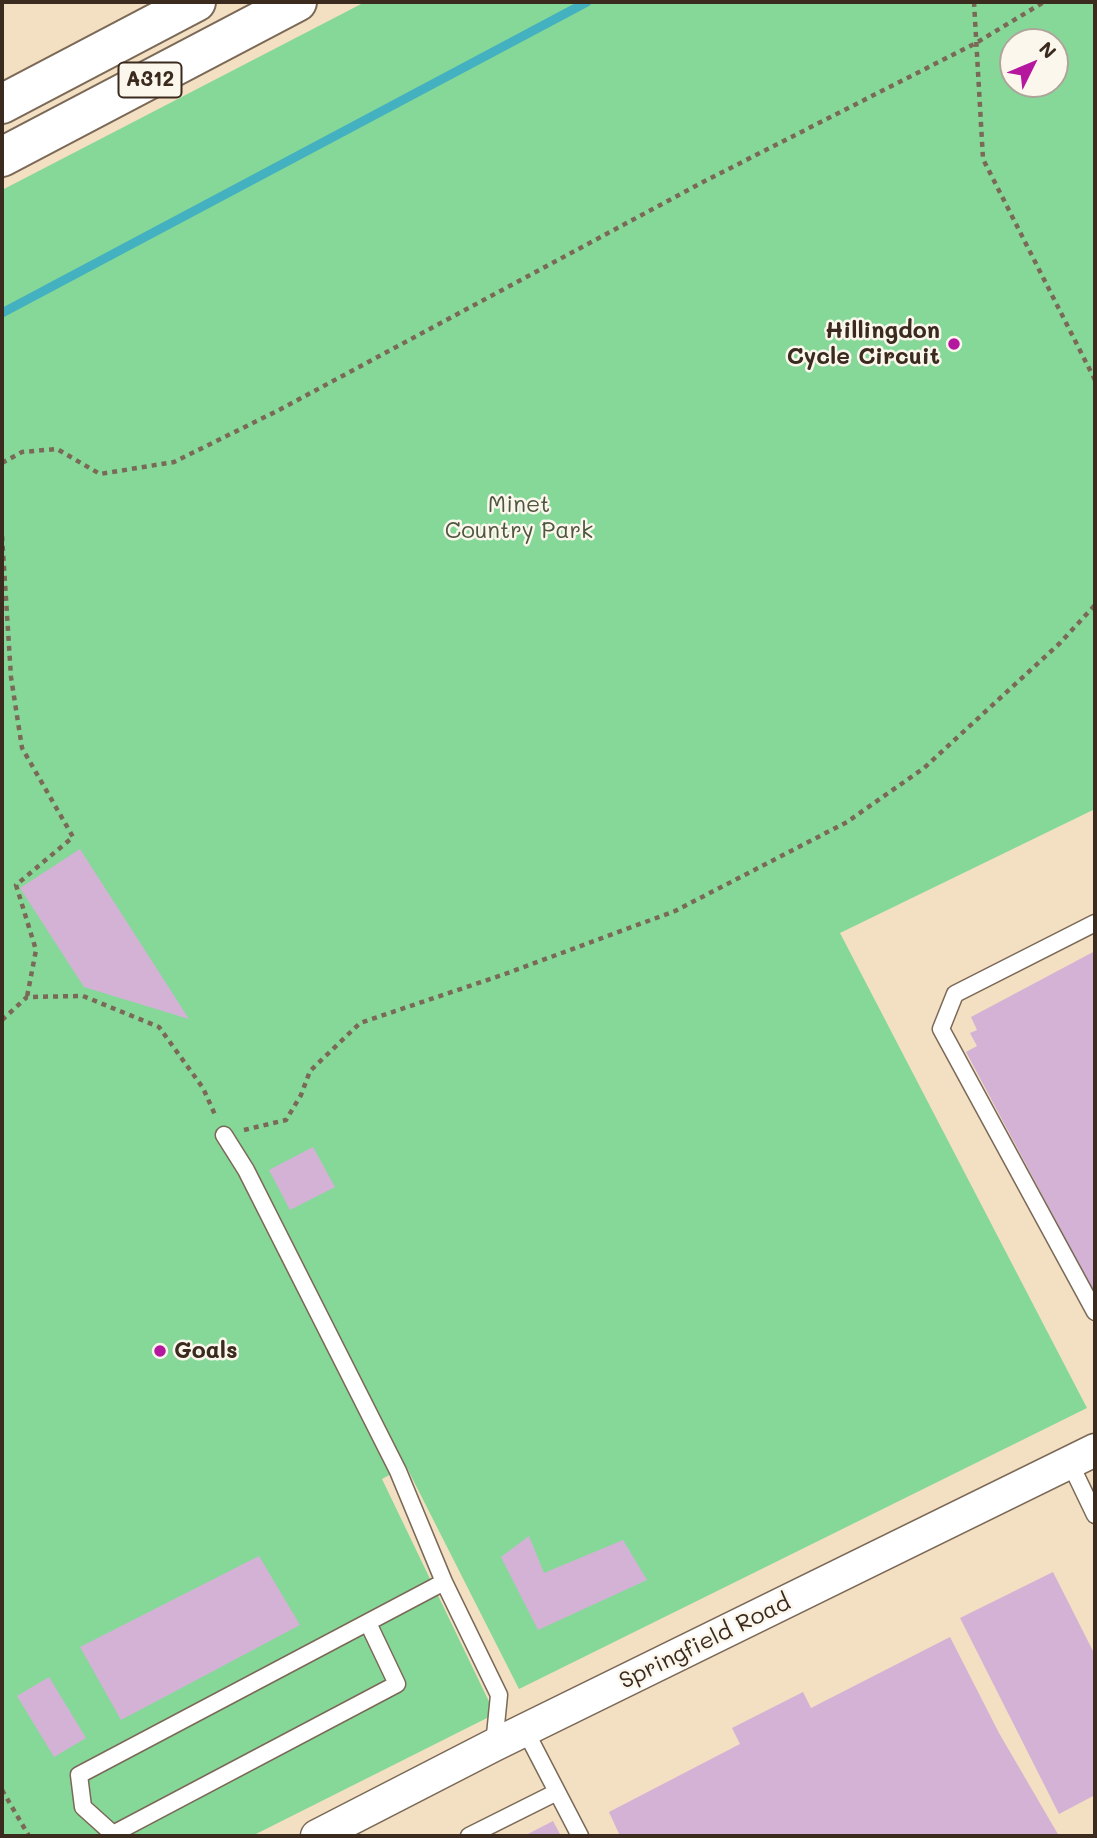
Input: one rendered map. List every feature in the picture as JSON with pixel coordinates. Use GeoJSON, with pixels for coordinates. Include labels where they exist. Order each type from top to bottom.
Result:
{"type":"FeatureCollection","features":[{"type":"Feature","properties":{"kind":"highway","name":"A312"},"geometry":{"type":"LineString","coordinates":[[2,104],[196,2]]}},
{"type":"Feature","properties":{"kind":"highway","name":"A312"},"geometry":{"type":"LineString","coordinates":[[2,157],[297,2]]}},
{"type":"Feature","properties":{"kind":"street","name":"Springfield Road"},"geometry":{"type":"LineString","coordinates":[[317,1836],[494,1745],[1083,1456]]}},
{"type":"Feature","properties":{"kind":"lane"},"geometry":{"type":"LineString","coordinates":[[1095,922],[955,994],[942,1029],[1095,1312]]}},
{"type":"Feature","properties":{"kind":"lane"},"geometry":{"type":"LineString","coordinates":[[223,1135],[246,1170],[398,1471],[444,1582],[499,1695],[494,1745]]}},
{"type":"Feature","properties":{"kind":"lane"},"geometry":{"type":"LineString","coordinates":[[1083,1456],[1095,1516]]}},
{"type":"Feature","properties":{"kind":"lane"},"geometry":{"type":"LineString","coordinates":[[368,1623],[397,1684],[113,1834],[83,1807],[79,1775],[444,1582]]}},
{"type":"Feature","properties":{"kind":"lane"},"geometry":{"type":"LineString","coordinates":[[525,1730],[580,1836]]}},
{"type":"Feature","properties":{"kind":"lane"},"geometry":{"type":"LineString","coordinates":[[469,1836],[557,1792]]}},
{"type":"Feature","properties":{"kind":"path"},"geometry":{"type":"LineString","coordinates":[[974,2],[983,159],[1095,380]]}},
{"type":"Feature","properties":{"kind":"path"},"geometry":{"type":"LineString","coordinates":[[2,463],[22,452],[57,449],[100,474],[174,462],[279,411],[703,182],[976,43],[1044,2]]}},
{"type":"Feature","properties":{"kind":"path"},"geometry":{"type":"LineString","coordinates":[[2,536],[10,665],[22,748],[73,837],[16,886],[36,950],[27,997],[2,1020]]}},
{"type":"Feature","properties":{"kind":"path"},"geometry":{"type":"LineString","coordinates":[[27,997],[83,996],[159,1027],[203,1088],[223,1135],[286,1120],[310,1071],[360,1023],[505,974],[675,911],[847,822],[924,768],[1060,643],[1095,605]]}},
{"type":"Feature","properties":{"kind":"path"},"geometry":{"type":"LineString","coordinates":[[2,1790],[30,1836]]}},
{"type":"Feature","properties":{"kind":"green space","name":"Minet Country Park"},"geometry":{"type":"Polygon","coordinates":[[[365,2],[1095,2],[1095,809],[840,933],[1087,1408],[519,1689],[406,1466],[382,1479],[495,1714],[252,1836],[2,1836],[2,190],[365,2]]]}},
{"type":"Feature","properties":{"kind":"building"},"geometry":{"type":"Polygon","coordinates":[[[80,849],[189,1019],[84,987],[20,888],[80,849]]]}},
{"type":"Feature","properties":{"kind":"building"},"geometry":{"type":"Polygon","coordinates":[[[1095,951],[1095,1294],[966,1052],[977,1046],[970,1033],[977,1030],[971,1017],[1095,951]]]}},
{"type":"Feature","properties":{"kind":"building"},"geometry":{"type":"Polygon","coordinates":[[[313,1147],[335,1187],[290,1210],[269,1170],[313,1147]]]}},
{"type":"Feature","properties":{"kind":"building"},"geometry":{"type":"Polygon","coordinates":[[[529,1536],[544,1573],[623,1540],[647,1580],[538,1630],[501,1557],[529,1536]]]}},
{"type":"Feature","properties":{"kind":"building"},"geometry":{"type":"Polygon","coordinates":[[[259,1556],[300,1625],[121,1720],[80,1647],[259,1556]]]}},
{"type":"Feature","properties":{"kind":"building"},"geometry":{"type":"Polygon","coordinates":[[[1053,1572],[1095,1655],[1095,1795],[1059,1814],[960,1618],[1053,1572]]]}},
{"type":"Feature","properties":{"kind":"building"},"geometry":{"type":"Polygon","coordinates":[[[950,1637],[999,1733],[1059,1836],[620,1836],[609,1812],[740,1744],[732,1728],[803,1692],[811,1708],[950,1637]]]}},
{"type":"Feature","properties":{"kind":"building"},"geometry":{"type":"Polygon","coordinates":[[[49,1677],[86,1738],[54,1757],[17,1696],[49,1677]]]}},
{"type":"Feature","properties":{"kind":"building"},"geometry":{"type":"Polygon","coordinates":[[[553,1821],[561,1836],[524,1836],[553,1821]]]}},
{"type":"Feature","properties":{"kind":"waterway"},"geometry":{"type":"LineString","coordinates":[[2,313],[587,2]]}},
{"type":"Feature","properties":{"kind":"place","name":"Hillingdon Cycle Circuit"},"geometry":{"type":"Point","coordinates":[954,344]}},
{"type":"Feature","properties":{"kind":"place","name":"Goals"},"geometry":{"type":"Point","coordinates":[160,1351]}}]}
